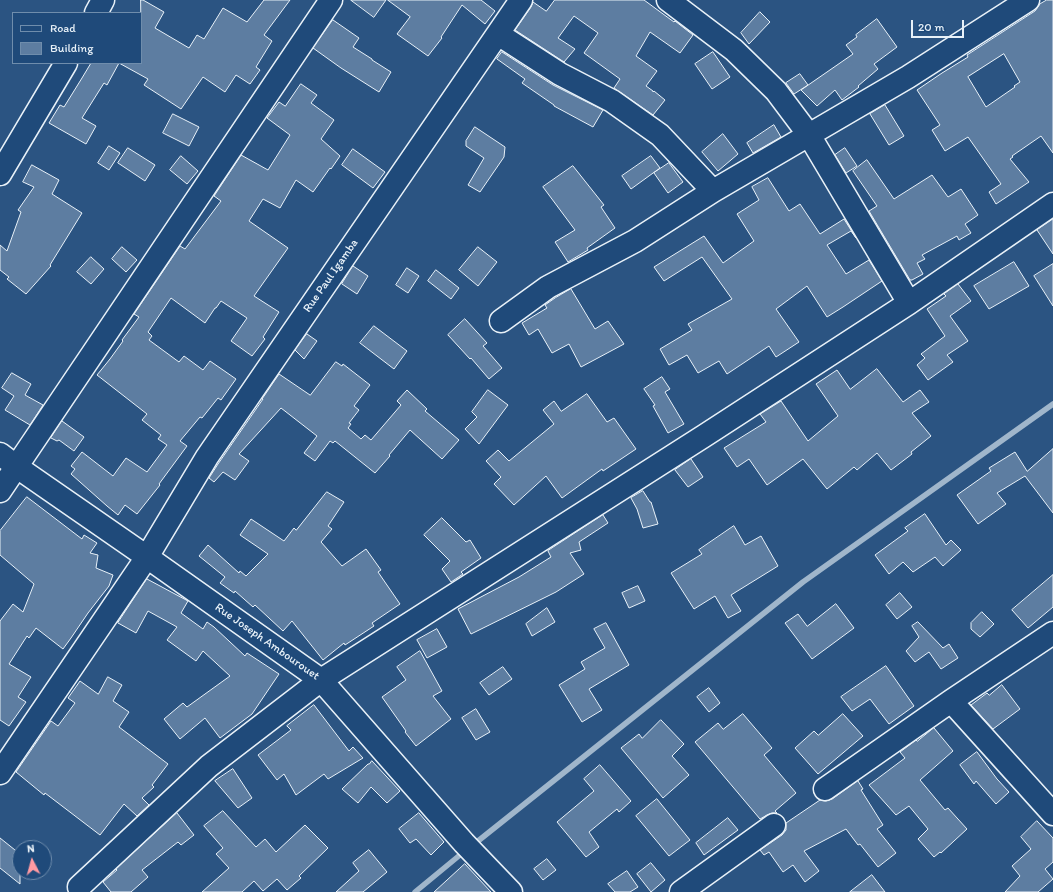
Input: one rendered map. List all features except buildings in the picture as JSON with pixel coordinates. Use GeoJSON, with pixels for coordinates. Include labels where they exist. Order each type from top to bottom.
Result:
{"type":"FeatureCollection","features":[{"type":"Feature","properties":{"kind":"street"},"geometry":{"type":"LineString","coordinates":[[97,12],[103,0]]}},
{"type":"Feature","properties":{"kind":"street"},"geometry":{"type":"LineString","coordinates":[[0,491],[8,460],[331,0]]}},
{"type":"Feature","properties":{"kind":"street","name":"Rue Paul Igamba"},"geometry":{"type":"LineString","coordinates":[[0,773],[147,557],[207,457],[521,0]]}},
{"type":"Feature","properties":{"kind":"street"},"geometry":{"type":"LineString","coordinates":[[668,0],[734,50],[776,91],[809,135],[908,303]]}},
{"type":"Feature","properties":{"kind":"street"},"geometry":{"type":"LineString","coordinates":[[501,321],[548,287],[635,241],[713,191],[908,77],[1028,0]]}},
{"type":"Feature","properties":{"kind":"street"},"geometry":{"type":"LineString","coordinates":[[498,34],[560,74],[612,101],[660,135],[713,191]]}},
{"type":"Feature","properties":{"kind":"street"},"geometry":{"type":"LineString","coordinates":[[0,174],[6,149],[65,64]]}},
{"type":"Feature","properties":{"kind":"street"},"geometry":{"type":"LineString","coordinates":[[79,887],[209,766],[322,680],[704,436],[908,303],[1053,204]]}},
{"type":"Feature","properties":{"kind":"street","name":"Rue Joseph Ambourouet"},"geometry":{"type":"LineString","coordinates":[[8,460],[322,680],[471,850],[511,892]]}},
{"type":"Feature","properties":{"kind":"street"},"geometry":{"type":"LineString","coordinates":[[825,788],[1053,633]]}},
{"type":"Feature","properties":{"kind":"street"},"geometry":{"type":"LineString","coordinates":[[951,701],[1053,814]]}},
{"type":"Feature","properties":{"kind":"street"},"geometry":{"type":"LineString","coordinates":[[681,892],[774,825]]}},
{"type":"Feature","properties":{"kind":"waterway"},"geometry":{"type":"LineString","coordinates":[[473,845],[803,582],[1053,404]]}},
{"type":"Feature","properties":{"kind":"waterway"},"geometry":{"type":"LineString","coordinates":[[415,892],[466,850]]}}]}
